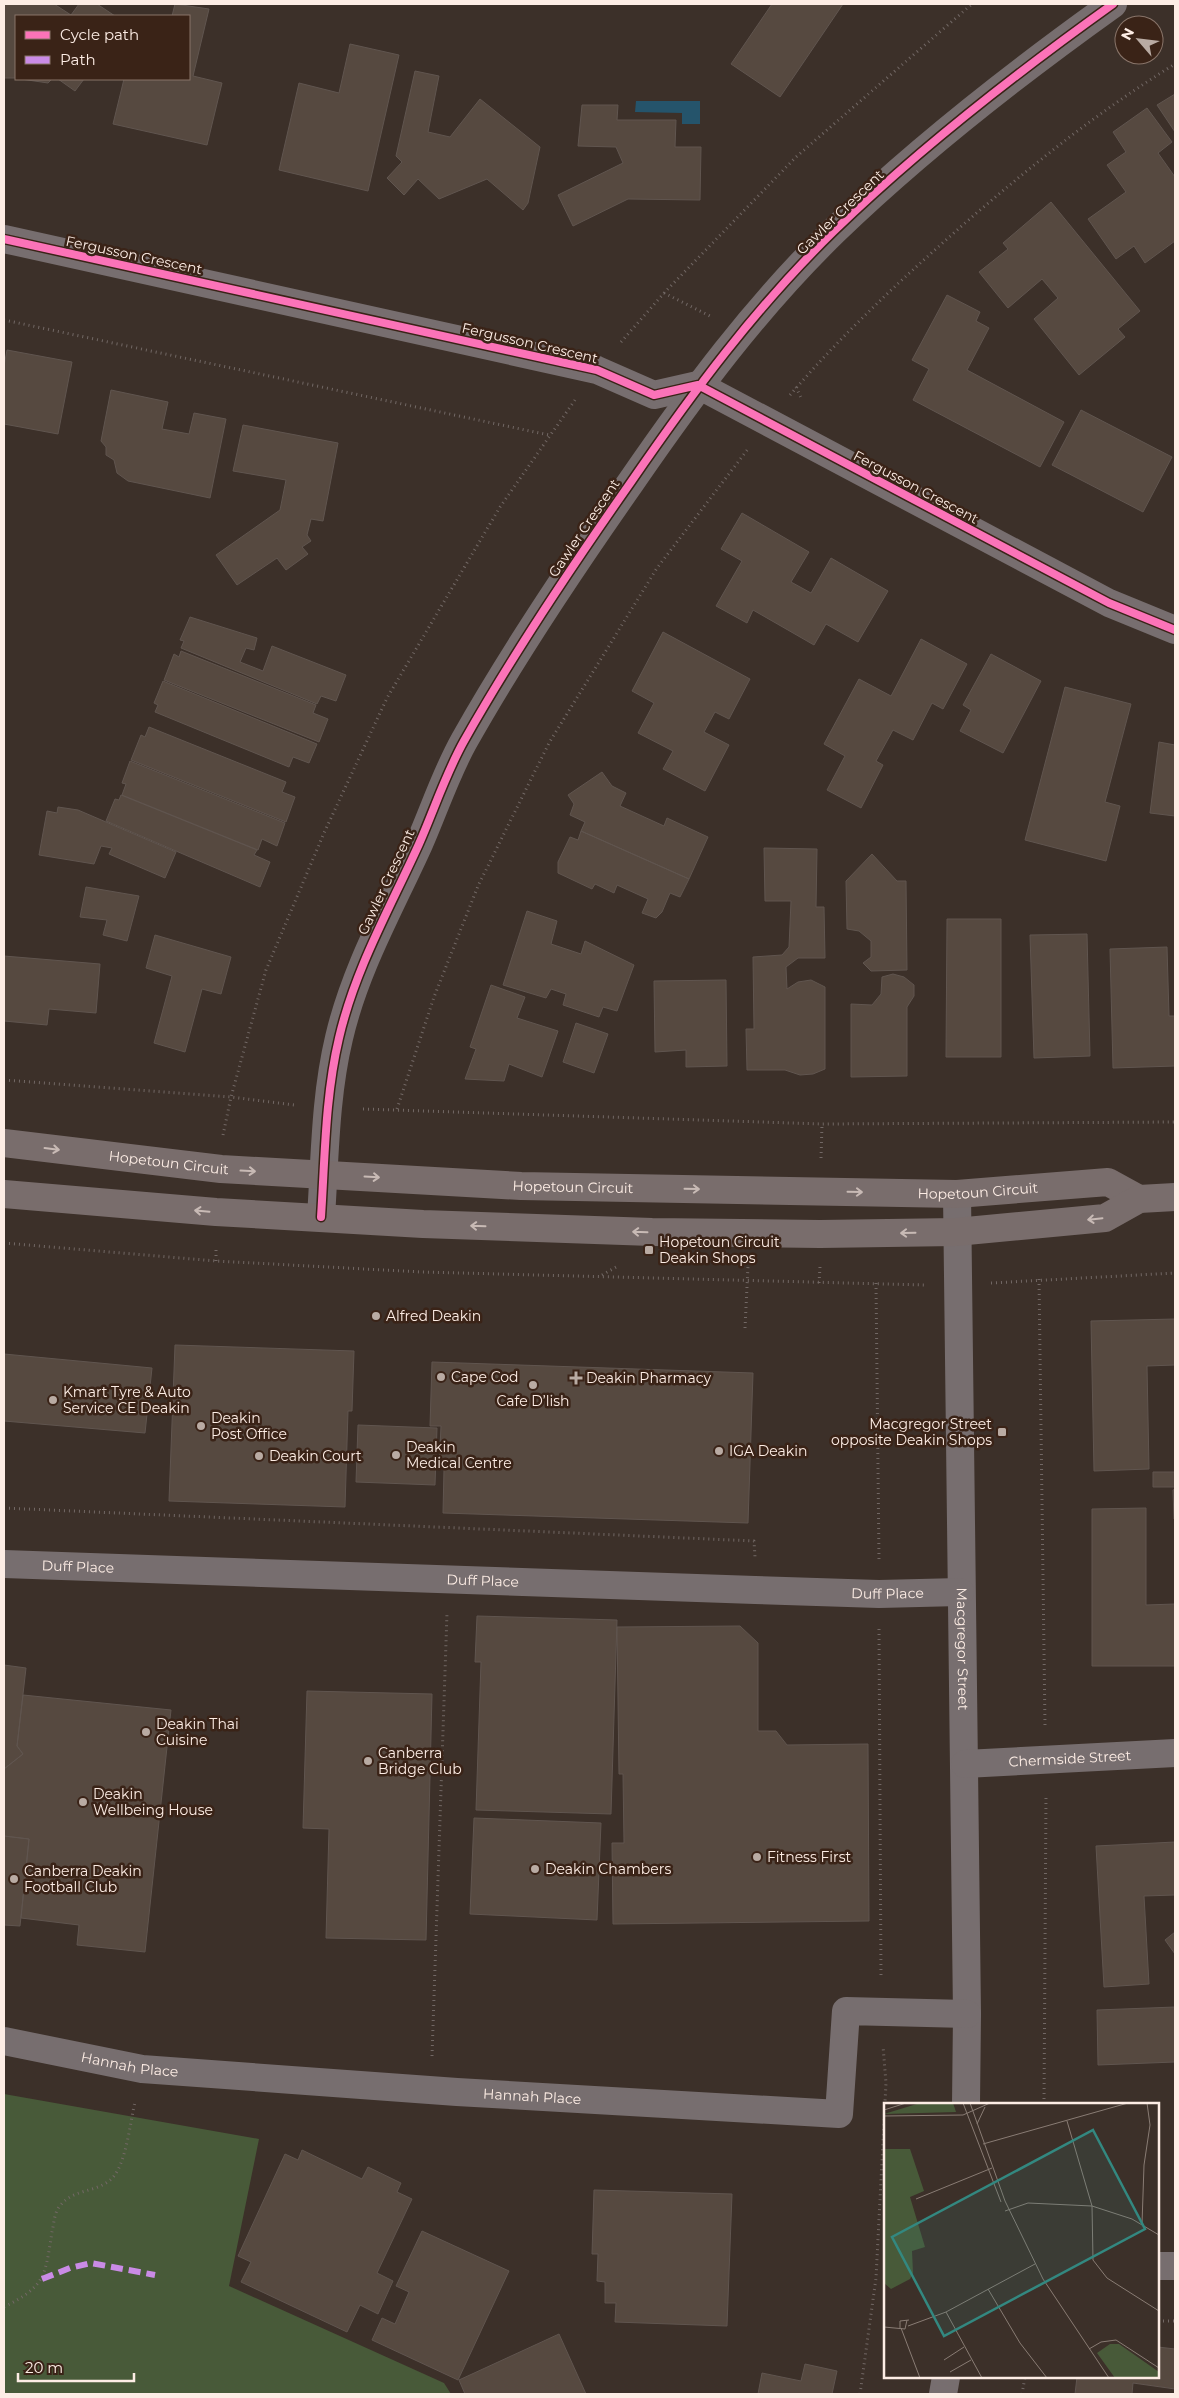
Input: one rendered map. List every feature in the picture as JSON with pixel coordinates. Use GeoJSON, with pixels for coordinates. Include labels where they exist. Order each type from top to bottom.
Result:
{"type":"FeatureCollection","features":[{"type":"Feature","properties":{"kind":"main road","name":"Hopetoun Circuit"},"geometry":{"type":"LineString","coordinates":[[4,1143],[221,1170],[521,1186],[957,1194],[1108,1182],[1139,1199]]}},
{"type":"Feature","properties":{"kind":"main road"},"geometry":{"type":"LineString","coordinates":[[4,1194],[216,1212],[423,1224],[652,1232],[820,1234],[956,1232],[1105,1218],[1139,1199],[1175,1197]]}},
{"type":"Feature","properties":{"kind":"street","name":"Gawler Crescent"},"geometry":{"type":"LineString","coordinates":[[321,1217],[326,1110],[339,1038],[361,966],[416,850],[462,744],[572,566],[698,385],[740,331],[832,233],[932,142],[1022,69],[1113,4]]}},
{"type":"Feature","properties":{"kind":"street","name":"Fergusson Crescent"},"geometry":{"type":"LineString","coordinates":[[4,238],[597,370],[654,395],[698,385],[1109,602],[1175,630]]}},
{"type":"Feature","properties":{"kind":"street","name":"Macgregor Street"},"geometry":{"type":"LineString","coordinates":[[957,1194],[960,1592],[965,1764],[966,2103]]}},
{"type":"Feature","properties":{"kind":"street","name":"Duff Place"},"geometry":{"type":"LineString","coordinates":[[4,1564],[879,1594],[960,1592]]}},
{"type":"Feature","properties":{"kind":"street","name":"Chermside Street"},"geometry":{"type":"LineString","coordinates":[[965,1764],[1175,1753]]}},
{"type":"Feature","properties":{"kind":"street","name":"Hannah Place"},"geometry":{"type":"LineString","coordinates":[[4,2041],[142,2069],[431,2090],[839,2114],[846,2011],[967,2014]]}},
{"type":"Feature","properties":{"kind":"street"},"geometry":{"type":"LineString","coordinates":[[1159,2266],[1175,2266]]}},
{"type":"Feature","properties":{"kind":"street"},"geometry":{"type":"LineString","coordinates":[[942,2394],[946,2378]]}},
{"type":"Feature","properties":{"kind":"path"},"geometry":{"type":"LineString","coordinates":[[231,1097],[266,970],[324,833],[387,698],[500,506],[597,370],[664,293],[796,157],[972,4]]}},
{"type":"Feature","properties":{"kind":"path"},"geometry":{"type":"LineString","coordinates":[[397,1109],[434,997],[478,886],[549,743],[656,568],[753,442],[766,422],[870,308],[1037,161],[1124,96],[1175,64]]}},
{"type":"Feature","properties":{"kind":"path"},"geometry":{"type":"LineString","coordinates":[[664,293],[740,331]]}},
{"type":"Feature","properties":{"kind":"path"},"geometry":{"type":"LineString","coordinates":[[4,320],[549,435]]}},
{"type":"Feature","properties":{"kind":"path"},"geometry":{"type":"LineString","coordinates":[[4,1080],[231,1097],[326,1110],[397,1109],[822,1124],[1175,1122]]}},
{"type":"Feature","properties":{"kind":"path"},"geometry":{"type":"LineString","coordinates":[[4,1243],[216,1261],[421,1272],[747,1280]]}},
{"type":"Feature","properties":{"kind":"path"},"geometry":{"type":"LineString","coordinates":[[745,1328],[748,1264]]}},
{"type":"Feature","properties":{"kind":"path"},"geometry":{"type":"LineString","coordinates":[[1039,1279],[1046,1759],[1044,2103]]}},
{"type":"Feature","properties":{"kind":"path"},"geometry":{"type":"LineString","coordinates":[[876,1283],[881,2013],[886,2083],[885,2103]]}},
{"type":"Feature","properties":{"kind":"path"},"geometry":{"type":"LineString","coordinates":[[4,1508],[754,1541],[755,1590]]}},
{"type":"Feature","properties":{"kind":"path"},"geometry":{"type":"LineString","coordinates":[[431,2090],[448,1580]]}},
{"type":"Feature","properties":{"kind":"path"},"geometry":{"type":"LineString","coordinates":[[4,2307],[30,2292],[42,2279],[46,2270],[54,2220],[63,2203],[77,2193],[105,2184],[117,2174],[121,2165],[142,2069]]}},
{"type":"Feature","properties":{"kind":"path"},"geometry":{"type":"LineString","coordinates":[[860,2394],[876,2278],[884,2122]]}},
{"type":"Feature","properties":{"kind":"path"},"geometry":{"type":"LineString","coordinates":[[1159,2321],[1175,2321]]}},
{"type":"Feature","properties":{"kind":"path"},"geometry":{"type":"LineString","coordinates":[[1022,2394],[1025,2378]]}},
{"type":"Feature","properties":{"kind":"green space"},"geometry":{"type":"Polygon","coordinates":[[[4,2094],[259,2139],[229,2286],[444,2383],[451,2394],[4,2394],[4,2094]]]}},
{"type":"Feature","properties":{"kind":"water"},"geometry":{"type":"Polygon","coordinates":[[[636,101],[700,101],[700,124],[682,124],[682,113],[635,112],[636,101]]]}},
{"type":"Feature","properties":{"kind":"building"},"geometry":{"type":"Polygon","coordinates":[[[4,4],[54,4],[71,15],[15,15],[15,78],[4,78],[4,4]]]}},
{"type":"Feature","properties":{"kind":"building"},"geometry":{"type":"Polygon","coordinates":[[[79,4],[97,4],[114,15],[71,15],[79,4]]]}},
{"type":"Feature","properties":{"kind":"building"},"geometry":{"type":"Polygon","coordinates":[[[175,4],[209,9],[193,76],[222,83],[207,145],[113,124],[124,80],[190,80],[190,15],[172,15],[175,4]]]}},
{"type":"Feature","properties":{"kind":"building"},"geometry":{"type":"Polygon","coordinates":[[[772,4],[843,4],[780,97],[731,64],[772,4]]]}},
{"type":"Feature","properties":{"kind":"building"},"geometry":{"type":"Polygon","coordinates":[[[350,44],[399,55],[368,191],[279,170],[299,83],[339,93],[350,44]]]}},
{"type":"Feature","properties":{"kind":"building"},"geometry":{"type":"Polygon","coordinates":[[[415,71],[439,76],[428,132],[450,137],[480,99],[540,147],[528,203],[523,210],[487,179],[439,199],[418,179],[404,195],[387,178],[402,162],[396,156],[415,71]]]}},
{"type":"Feature","properties":{"kind":"building"},"geometry":{"type":"Polygon","coordinates":[[[28,80],[51,80],[48,83],[28,80]]]}},
{"type":"Feature","properties":{"kind":"building"},"geometry":{"type":"Polygon","coordinates":[[[59,80],[83,80],[75,91],[59,80]]]}},
{"type":"Feature","properties":{"kind":"building"},"geometry":{"type":"Polygon","coordinates":[[[1175,94],[1175,132],[1157,105],[1175,94]]]}},
{"type":"Feature","properties":{"kind":"building"},"geometry":{"type":"Polygon","coordinates":[[[582,105],[618,105],[617,120],[676,120],[675,147],[701,147],[700,200],[628,199],[573,226],[558,195],[623,163],[616,147],[578,146],[582,105]]]}},
{"type":"Feature","properties":{"kind":"building"},"geometry":{"type":"Polygon","coordinates":[[[1147,108],[1172,142],[1158,153],[1175,177],[1175,241],[1145,263],[1134,246],[1116,259],[1088,219],[1126,192],[1107,165],[1126,152],[1113,132],[1147,108]]]}},
{"type":"Feature","properties":{"kind":"building"},"geometry":{"type":"Polygon","coordinates":[[[1051,202],[1140,311],[1118,329],[1125,337],[1079,375],[1034,319],[1058,298],[1042,279],[1008,308],[979,272],[1008,249],[1003,243],[1051,202]]]}},
{"type":"Feature","properties":{"kind":"building"},"geometry":{"type":"Polygon","coordinates":[[[947,295],[980,312],[976,321],[989,328],[967,370],[1064,422],[1040,467],[913,400],[929,369],[912,360],[947,295]]]}},
{"type":"Feature","properties":{"kind":"building"},"geometry":{"type":"Polygon","coordinates":[[[7,350],[72,362],[58,434],[4,424],[4,366],[7,350]]]}},
{"type":"Feature","properties":{"kind":"building"},"geometry":{"type":"Polygon","coordinates":[[[111,390],[168,402],[162,429],[189,434],[194,413],[226,419],[210,498],[128,481],[117,473],[114,460],[106,455],[106,447],[101,441],[111,390]]]}},
{"type":"Feature","properties":{"kind":"building"},"geometry":{"type":"Polygon","coordinates":[[[1081,410],[1172,457],[1143,512],[1052,465],[1081,410]]]}},
{"type":"Feature","properties":{"kind":"building"},"geometry":{"type":"Polygon","coordinates":[[[243,425],[338,443],[323,521],[311,519],[307,535],[311,541],[302,547],[308,554],[286,570],[277,558],[237,585],[216,555],[280,510],[286,480],[233,471],[243,425]]]}},
{"type":"Feature","properties":{"kind":"building"},"geometry":{"type":"Polygon","coordinates":[[[742,513],[809,552],[791,582],[811,593],[831,558],[888,591],[858,642],[826,624],[814,645],[753,610],[747,623],[716,606],[742,561],[721,549],[742,513]]]}},
{"type":"Feature","properties":{"kind":"building"},"geometry":{"type":"Polygon","coordinates":[[[190,617],[257,638],[254,650],[246,648],[240,662],[263,671],[272,646],[346,675],[336,701],[321,696],[317,704],[181,648],[184,641],[180,640],[190,617]]]}},
{"type":"Feature","properties":{"kind":"building"},"geometry":{"type":"Polygon","coordinates":[[[663,632],[750,679],[729,719],[715,712],[704,732],[729,745],[705,791],[663,769],[673,751],[638,733],[654,703],[632,691],[663,632]]]}},
{"type":"Feature","properties":{"kind":"building"},"geometry":{"type":"Polygon","coordinates":[[[921,639],[967,664],[943,709],[932,703],[913,740],[893,730],[876,761],[883,765],[861,808],[827,790],[845,756],[824,744],[859,679],[891,696],[921,639]]]}},
{"type":"Feature","properties":{"kind":"building"},"geometry":{"type":"Polygon","coordinates":[[[181,651],[316,705],[313,713],[328,719],[319,742],[164,680],[174,654],[179,657],[181,651]]]}},
{"type":"Feature","properties":{"kind":"building"},"geometry":{"type":"Polygon","coordinates":[[[991,654],[1041,681],[1003,753],[960,731],[971,710],[963,705],[991,654]]]}},
{"type":"Feature","properties":{"kind":"building"},"geometry":{"type":"Polygon","coordinates":[[[163,681],[317,744],[309,763],[293,757],[289,767],[155,712],[158,705],[154,703],[163,681]]]}},
{"type":"Feature","properties":{"kind":"building"},"geometry":{"type":"Polygon","coordinates":[[[1065,687],[1131,704],[1105,802],[1120,806],[1106,861],[1025,840],[1065,687]]]}},
{"type":"Feature","properties":{"kind":"building"},"geometry":{"type":"Polygon","coordinates":[[[149,727],[286,782],[282,792],[295,797],[286,822],[131,760],[141,735],[145,737],[149,727]]]}},
{"type":"Feature","properties":{"kind":"building"},"geometry":{"type":"Polygon","coordinates":[[[1159,742],[1175,745],[1175,816],[1150,813],[1159,742]]]}},
{"type":"Feature","properties":{"kind":"building"},"geometry":{"type":"Polygon","coordinates":[[[130,761],[285,823],[277,846],[262,839],[258,850],[122,795],[126,784],[122,783],[130,761]]]}},
{"type":"Feature","properties":{"kind":"building"},"geometry":{"type":"Polygon","coordinates":[[[602,772],[612,786],[626,793],[620,806],[664,826],[667,818],[708,837],[689,879],[581,831],[585,822],[570,815],[574,804],[568,795],[602,772]]]}},
{"type":"Feature","properties":{"kind":"building"},"geometry":{"type":"Polygon","coordinates":[[[121,795],[257,850],[254,855],[270,862],[260,887],[106,821],[115,799],[119,800],[121,795]]]}},
{"type":"Feature","properties":{"kind":"building"},"geometry":{"type":"Polygon","coordinates":[[[58,807],[78,810],[176,852],[165,878],[109,854],[112,848],[101,846],[94,864],[39,855],[47,811],[57,813],[58,807]]]}},
{"type":"Feature","properties":{"kind":"building"},"geometry":{"type":"Polygon","coordinates":[[[581,831],[689,879],[680,897],[670,893],[662,912],[656,918],[642,913],[648,899],[617,885],[614,893],[595,884],[592,889],[558,873],[558,862],[570,837],[578,840],[581,831]]]}},
{"type":"Feature","properties":{"kind":"building"},"geometry":{"type":"Polygon","coordinates":[[[764,848],[817,849],[816,907],[824,907],[825,958],[798,958],[786,967],[787,989],[798,982],[811,980],[825,987],[825,1069],[813,1074],[800,1075],[785,1070],[747,1070],[746,1029],[754,1029],[753,957],[782,955],[789,947],[791,901],[765,901],[764,848]]]}},
{"type":"Feature","properties":{"kind":"building"},"geometry":{"type":"Polygon","coordinates":[[[872,854],[897,881],[906,881],[907,970],[871,971],[863,963],[871,957],[871,941],[859,931],[847,929],[846,881],[872,854]]]}},
{"type":"Feature","properties":{"kind":"building"},"geometry":{"type":"Polygon","coordinates":[[[86,887],[139,896],[127,941],[103,935],[107,920],[80,917],[86,887]]]}},
{"type":"Feature","properties":{"kind":"building"},"geometry":{"type":"Polygon","coordinates":[[[527,911],[557,921],[551,944],[581,954],[585,941],[634,965],[617,1011],[603,1007],[599,1017],[563,1005],[566,994],[551,989],[546,998],[503,985],[527,911]]]}},
{"type":"Feature","properties":{"kind":"building"},"geometry":{"type":"Polygon","coordinates":[[[947,919],[1001,919],[1001,1057],[946,1057],[947,919]]]}},
{"type":"Feature","properties":{"kind":"building"},"geometry":{"type":"Polygon","coordinates":[[[1087,934],[1090,1056],[1034,1058],[1030,935],[1087,934]]]}},
{"type":"Feature","properties":{"kind":"building"},"geometry":{"type":"Polygon","coordinates":[[[155,935],[231,957],[221,994],[202,989],[185,1052],[154,1043],[172,976],[146,968],[155,935]]]}},
{"type":"Feature","properties":{"kind":"building"},"geometry":{"type":"Polygon","coordinates":[[[1167,947],[1169,1016],[1175,1016],[1175,1066],[1113,1068],[1110,949],[1167,947]]]}},
{"type":"Feature","properties":{"kind":"building"},"geometry":{"type":"Polygon","coordinates":[[[4,956],[100,964],[96,1013],[49,1009],[47,1025],[4,1021],[4,956]]]}},
{"type":"Feature","properties":{"kind":"building"},"geometry":{"type":"Polygon","coordinates":[[[893,974],[904,977],[914,985],[914,996],[907,1007],[907,1076],[851,1077],[851,1004],[872,1005],[881,994],[882,977],[893,974]]]}},
{"type":"Feature","properties":{"kind":"building"},"geometry":{"type":"Polygon","coordinates":[[[726,980],[727,1066],[686,1067],[686,1050],[655,1052],[654,981],[726,980]]]}},
{"type":"Feature","properties":{"kind":"building"},"geometry":{"type":"Polygon","coordinates":[[[491,985],[525,997],[517,1018],[558,1031],[542,1077],[509,1064],[504,1081],[465,1079],[476,1049],[470,1047],[491,985]]]}},
{"type":"Feature","properties":{"kind":"building"},"geometry":{"type":"Polygon","coordinates":[[[576,1023],[608,1034],[594,1073],[563,1062],[576,1023]]]}},
{"type":"Feature","properties":{"kind":"building"},"geometry":{"type":"Polygon","coordinates":[[[1175,1319],[1175,1365],[1147,1366],[1149,1469],[1094,1471],[1091,1321],[1175,1319]]]}},
{"type":"Feature","properties":{"kind":"building","name":"Deakin Court"},"geometry":{"type":"Polygon","coordinates":[[[175,1345],[354,1351],[352,1411],[348,1411],[345,1507],[169,1501],[175,1345]]]}},
{"type":"Feature","properties":{"kind":"building"},"geometry":{"type":"Polygon","coordinates":[[[4,1354],[152,1368],[145,1433],[4,1421],[4,1354]]]}},
{"type":"Feature","properties":{"kind":"building"},"geometry":{"type":"Polygon","coordinates":[[[432,1362],[753,1373],[748,1523],[443,1513],[444,1469],[439,1469],[441,1426],[430,1426],[432,1362]]]}},
{"type":"Feature","properties":{"kind":"building","name":"Deakin Medical Centre"},"geometry":{"type":"Polygon","coordinates":[[[358,1425],[437,1428],[435,1485],[356,1482],[358,1425]]]}},
{"type":"Feature","properties":{"kind":"building"},"geometry":{"type":"Polygon","coordinates":[[[1153,1472],[1175,1472],[1175,1487],[1153,1487],[1153,1472]]]}},
{"type":"Feature","properties":{"kind":"building"},"geometry":{"type":"Polygon","coordinates":[[[1175,1489],[1175,1519],[1174,1519],[1173,1490],[1175,1489]]]}},
{"type":"Feature","properties":{"kind":"building"},"geometry":{"type":"Polygon","coordinates":[[[1146,1508],[1146,1605],[1175,1604],[1175,1666],[1092,1666],[1092,1509],[1146,1508]]]}},
{"type":"Feature","properties":{"kind":"building"},"geometry":{"type":"Polygon","coordinates":[[[477,1616],[617,1620],[611,1814],[476,1810],[481,1662],[475,1662],[477,1616]]]}},
{"type":"Feature","properties":{"kind":"building"},"geometry":{"type":"Polygon","coordinates":[[[740,1626],[758,1643],[758,1731],[776,1731],[787,1745],[868,1744],[869,1921],[613,1924],[612,1843],[624,1843],[623,1774],[619,1774],[617,1627],[740,1626]]]}},
{"type":"Feature","properties":{"kind":"building"},"geometry":{"type":"Polygon","coordinates":[[[4,1665],[26,1668],[17,1746],[23,1754],[4,1769],[4,1665]]]}},
{"type":"Feature","properties":{"kind":"building","name":"Canberra Bridge Club"},"geometry":{"type":"Polygon","coordinates":[[[307,1691],[432,1694],[426,1940],[326,1938],[329,1829],[303,1828],[307,1691]]]}},
{"type":"Feature","properties":{"kind":"building","name":"Deakin Wellbeing House"},"geometry":{"type":"Polygon","coordinates":[[[23,1695],[171,1710],[145,1952],[77,1945],[79,1925],[21,1918],[29,1839],[4,1836],[4,1769],[23,1754],[17,1746],[23,1695]]]}},
{"type":"Feature","properties":{"kind":"building","name":"Deakin Chambers"},"geometry":{"type":"Polygon","coordinates":[[[474,1818],[601,1823],[597,1920],[470,1914],[474,1818]]]}},
{"type":"Feature","properties":{"kind":"building","name":"Canberra Deakin Football Club"},"geometry":{"type":"Polygon","coordinates":[[[4,1836],[29,1839],[20,1926],[4,1925],[4,1836]]]}},
{"type":"Feature","properties":{"kind":"building"},"geometry":{"type":"Polygon","coordinates":[[[1175,1842],[1175,1895],[1144,1896],[1149,1984],[1104,1987],[1096,1846],[1175,1842]]]}},
{"type":"Feature","properties":{"kind":"building"},"geometry":{"type":"Polygon","coordinates":[[[1175,1932],[1175,1954],[1165,1940],[1175,1932]]]}},
{"type":"Feature","properties":{"kind":"building"},"geometry":{"type":"Polygon","coordinates":[[[1175,2007],[1175,2062],[1098,2065],[1097,2010],[1175,2007]]]}},
{"type":"Feature","properties":{"kind":"building"},"geometry":{"type":"Polygon","coordinates":[[[302,2150],[362,2179],[368,2167],[401,2183],[397,2192],[412,2199],[377,2273],[393,2281],[378,2314],[360,2305],[347,2332],[241,2282],[251,2262],[238,2256],[285,2154],[298,2160],[302,2150]]]}},
{"type":"Feature","properties":{"kind":"building"},"geometry":{"type":"Polygon","coordinates":[[[594,2190],[732,2194],[727,2326],[615,2322],[616,2303],[605,2303],[605,2282],[597,2281],[598,2254],[592,2254],[594,2190]]]}},
{"type":"Feature","properties":{"kind":"building"},"geometry":{"type":"Polygon","coordinates":[[[422,2231],[509,2271],[458,2380],[372,2340],[382,2318],[395,2324],[409,2292],[396,2286],[422,2231]]]}},
{"type":"Feature","properties":{"kind":"building"},"geometry":{"type":"Polygon","coordinates":[[[559,2334],[586,2394],[465,2394],[459,2380],[559,2334]]]}},
{"type":"Feature","properties":{"kind":"building"},"geometry":{"type":"Polygon","coordinates":[[[1159,2347],[1175,2349],[1175,2389],[1133,2383],[1132,2394],[1075,2394],[1077,2378],[1159,2378],[1159,2347]]]}},
{"type":"Feature","properties":{"kind":"building"},"geometry":{"type":"Polygon","coordinates":[[[805,2364],[837,2371],[832,2394],[758,2394],[762,2373],[801,2381],[805,2364]]]}},
{"type":"Feature","properties":{"kind":"marked path"},"geometry":{"type":"LineString","coordinates":[[42,2279],[70,2268],[91,2263],[155,2275]]}},
{"type":"Feature","properties":{"kind":"cycle path"},"geometry":{"type":"LineString","coordinates":[[321,1217],[326,1127],[334,1060],[354,988],[374,939],[419,844],[458,753],[503,675],[565,577],[702,383],[751,321],[805,260],[867,200],[934,141],[1040,57],[1113,4]]}},
{"type":"Feature","properties":{"kind":"cycle path"},"geometry":{"type":"LineString","coordinates":[[4,239],[597,370],[654,395],[698,385],[1109,603],[1175,630]]}},
{"type":"Feature","properties":{"kind":"place","name":"Hopetoun Circuit Deakin Shops"},"geometry":{"type":"Point","coordinates":[649,1250]}},
{"type":"Feature","properties":{"kind":"place","name":"Alfred Deakin"},"geometry":{"type":"Point","coordinates":[376,1316]}},
{"type":"Feature","properties":{"kind":"place","name":"Cape Cod"},"geometry":{"type":"Point","coordinates":[441,1377]}},
{"type":"Feature","properties":{"kind":"place","name":"Deakin Pharmacy"},"geometry":{"type":"Point","coordinates":[576,1378]}},
{"type":"Feature","properties":{"kind":"place","name":"Cafe D’lish"},"geometry":{"type":"Point","coordinates":[533,1385]}},
{"type":"Feature","properties":{"kind":"place","name":"Kmart Tyre & Auto Service CE Deakin"},"geometry":{"type":"Point","coordinates":[53,1400]}},
{"type":"Feature","properties":{"kind":"place","name":"Deakin Post Office"},"geometry":{"type":"Point","coordinates":[201,1426]}},
{"type":"Feature","properties":{"kind":"place","name":"Macgregor Street opposite Deakin Shops"},"geometry":{"type":"Point","coordinates":[1002,1432]}},
{"type":"Feature","properties":{"kind":"place","name":"IGA Deakin"},"geometry":{"type":"Point","coordinates":[719,1451]}},
{"type":"Feature","properties":{"kind":"place","name":"Deakin Medical Centre"},"geometry":{"type":"Point","coordinates":[396,1455]}},
{"type":"Feature","properties":{"kind":"place","name":"Deakin Court"},"geometry":{"type":"Point","coordinates":[259,1456]}},
{"type":"Feature","properties":{"kind":"place","name":"Deakin Thai Cuisine"},"geometry":{"type":"Point","coordinates":[146,1732]}},
{"type":"Feature","properties":{"kind":"place","name":"Canberra Bridge Club"},"geometry":{"type":"Point","coordinates":[368,1761]}},
{"type":"Feature","properties":{"kind":"place","name":"Deakin Wellbeing House"},"geometry":{"type":"Point","coordinates":[83,1802]}},
{"type":"Feature","properties":{"kind":"place","name":"Fitness First"},"geometry":{"type":"Point","coordinates":[757,1857]}},
{"type":"Feature","properties":{"kind":"place","name":"Deakin Chambers"},"geometry":{"type":"Point","coordinates":[535,1869]}},
{"type":"Feature","properties":{"kind":"place","name":"Canberra Deakin Football Club"},"geometry":{"type":"Point","coordinates":[14,1879]}}]}
